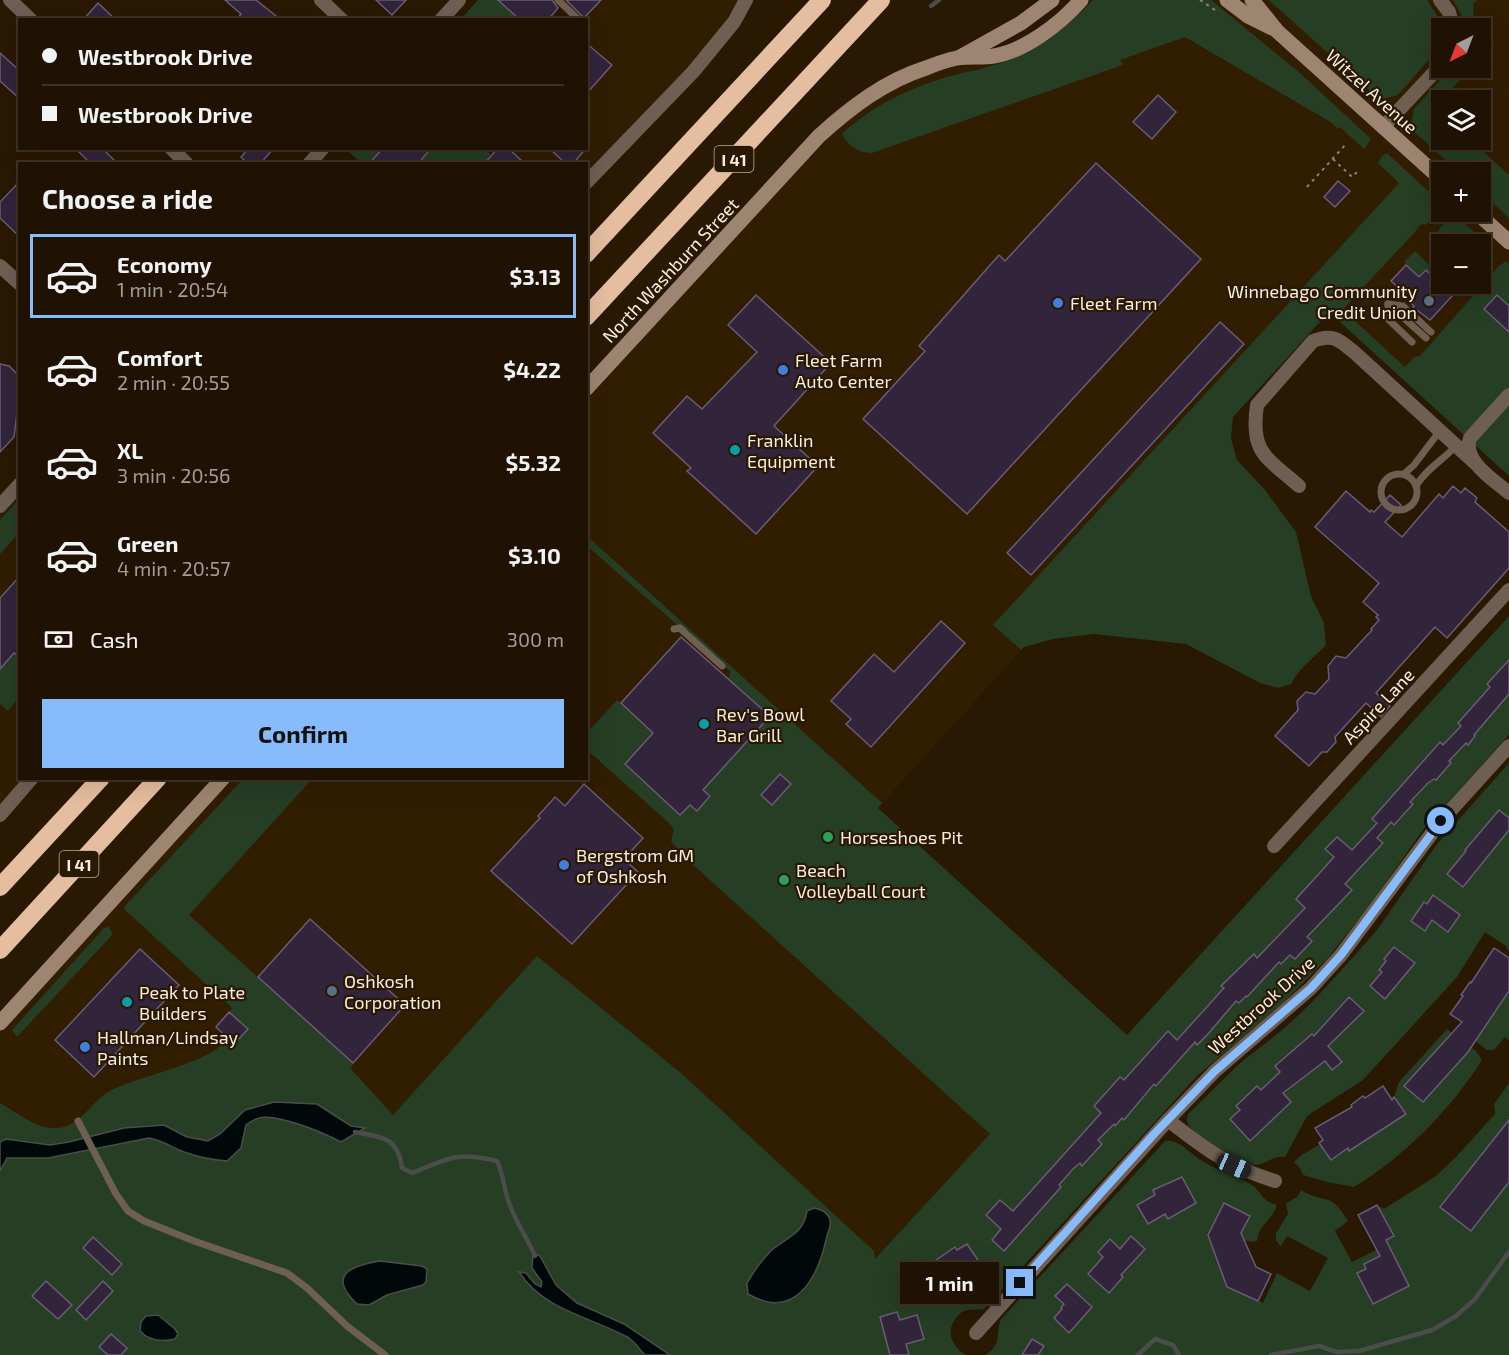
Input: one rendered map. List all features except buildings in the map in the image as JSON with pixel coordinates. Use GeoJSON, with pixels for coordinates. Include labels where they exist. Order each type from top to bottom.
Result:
{"type":"FeatureCollection","features":[{"type":"Feature","properties":{"kind":"highway","name":"I 41"},"geometry":{"type":"LineString","coordinates":[[588,252],[822,0]]}},
{"type":"Feature","properties":{"kind":"highway","name":"I 41"},"geometry":{"type":"LineString","coordinates":[[588,315],[881,0]]}},
{"type":"Feature","properties":{"kind":"highway","name":"I 41"},"geometry":{"type":"LineString","coordinates":[[0,887],[99,780]]}},
{"type":"Feature","properties":{"kind":"highway","name":"I 41"},"geometry":{"type":"LineString","coordinates":[[0,950],[156,780]]}},
{"type":"Feature","properties":{"kind":"street"},"geometry":{"type":"LineString","coordinates":[[10,0],[29,18]]}},
{"type":"Feature","properties":{"kind":"street"},"geometry":{"type":"LineString","coordinates":[[321,0],[340,18]]}},
{"type":"Feature","properties":{"kind":"street"},"geometry":{"type":"LineString","coordinates":[[443,18],[459,0]]}},
{"type":"Feature","properties":{"kind":"street"},"geometry":{"type":"LineString","coordinates":[[588,181],[693,72],[734,22],[746,0]]}},
{"type":"Feature","properties":{"kind":"street","name":"North Washburn Street"},"geometry":{"type":"LineString","coordinates":[[588,386],[819,136],[849,109],[903,77],[957,58],[1021,23],[1052,0]]}},
{"type":"Feature","properties":{"kind":"street","name":"North Washburn Street"},"geometry":{"type":"LineString","coordinates":[[957,58],[995,56],[1013,50],[1039,37],[1067,15],[1081,0]]}},
{"type":"Feature","properties":{"kind":"street","name":"Witzel Avenue"},"geometry":{"type":"LineString","coordinates":[[1252,0],[1277,31],[1431,170]]}},
{"type":"Feature","properties":{"kind":"street"},"geometry":{"type":"LineString","coordinates":[[1440,0],[1451,18]]}},
{"type":"Feature","properties":{"kind":"street","name":"Witzel Avenue"},"geometry":{"type":"LineString","coordinates":[[1224,7],[1277,31]]}},
{"type":"Feature","properties":{"kind":"street"},"geometry":{"type":"LineString","coordinates":[[1383,127],[1431,76]]}},
{"type":"Feature","properties":{"kind":"street"},"geometry":{"type":"LineString","coordinates":[[173,150],[185,162]]}},
{"type":"Feature","properties":{"kind":"street"},"geometry":{"type":"LineString","coordinates":[[311,162],[321,150]]}},
{"type":"Feature","properties":{"kind":"street"},"geometry":{"type":"LineString","coordinates":[[1487,222],[1509,242]]}},
{"type":"Feature","properties":{"kind":"street"},"geometry":{"type":"LineString","coordinates":[[0,266],[18,282]]}},
{"type":"Feature","properties":{"kind":"street"},"geometry":{"type":"LineString","coordinates":[[1299,486],[1258,447],[1255,418],[1257,405],[1313,341],[1322,338],[1337,338],[1509,493]]}},
{"type":"Feature","properties":{"kind":"street"},"geometry":{"type":"LineString","coordinates":[[1474,462],[1468,444],[1470,438],[1509,395]]}},
{"type":"Feature","properties":{"kind":"street"},"geometry":{"type":"LineString","coordinates":[[0,506],[18,486]]}},
{"type":"Feature","properties":{"kind":"street","name":"Aspire Lane"},"geometry":{"type":"LineString","coordinates":[[1274,846],[1509,590]]}},
{"type":"Feature","properties":{"kind":"street","name":"Westbrook Drive"},"geometry":{"type":"LineString","coordinates":[[976,1333],[1215,1071],[1311,988],[1341,955],[1441,821],[1509,746]]}},
{"type":"Feature","properties":{"kind":"street"},"geometry":{"type":"LineString","coordinates":[[0,815],[30,780]]}},
{"type":"Feature","properties":{"kind":"street"},"geometry":{"type":"LineString","coordinates":[[0,1023],[221,780]]}},
{"type":"Feature","properties":{"kind":"street"},"geometry":{"type":"LineString","coordinates":[[1168,1120],[1219,1158],[1249,1173],[1275,1180]]}},
{"type":"Feature","properties":{"kind":"lane"},"geometry":{"type":"LineString","coordinates":[[558,0],[577,18]]}},
{"type":"Feature","properties":{"kind":"lane"},"geometry":{"type":"LineString","coordinates":[[1412,342],[1389,321],[1388,304],[1403,306],[1428,335]]}},
{"type":"Feature","properties":{"kind":"lane"},"geometry":{"type":"LineString","coordinates":[[1404,474],[1413,480],[1416,486],[1416,498],[1408,507],[1396,509],[1385,503],[1381,492],[1384,482],[1392,475],[1404,474],[1414,465],[1439,432]]}},
{"type":"Feature","properties":{"kind":"lane"},"geometry":{"type":"LineString","coordinates":[[1416,486],[1424,475],[1444,460],[1456,446]]}},
{"type":"Feature","properties":{"kind":"lane"},"geometry":{"type":"LineString","coordinates":[[674,628],[680,628],[722,666]]}},
{"type":"Feature","properties":{"kind":"lane"},"geometry":{"type":"LineString","coordinates":[[78,1121],[102,1169],[128,1211],[144,1221],[194,1241],[287,1273],[384,1355]]}},
{"type":"Feature","properties":{"kind":"path"},"geometry":{"type":"LineString","coordinates":[[1200,0],[1224,7]]}},
{"type":"Feature","properties":{"kind":"path"},"geometry":{"type":"LineString","coordinates":[[1307,187],[1347,143]]}},
{"type":"Feature","properties":{"kind":"path"},"geometry":{"type":"LineString","coordinates":[[1333,159],[1352,177],[1360,169]]}},
{"type":"Feature","properties":{"kind":"shaded area"},"geometry":{"type":"Polygon","coordinates":[[[549,0],[746,0],[734,22],[588,182],[588,162],[442,162],[452,150],[588,150],[588,18],[570,18],[549,0]]]}},
{"type":"Feature","properties":{"kind":"shaded area"},"geometry":{"type":"Polygon","coordinates":[[[1081,0],[1227,0],[1248,16],[1252,0],[1509,0],[1509,266],[1491,286],[1491,234],[1431,234],[1431,294],[1484,294],[1405,381],[1329,312],[878,808],[1128,1036],[817,1355],[427,1142],[290,1031],[513,1355],[0,1139],[0,1023],[222,780],[588,780],[588,388],[819,136],[903,77],[1013,50],[1081,0]]]}},
{"type":"Feature","properties":{"kind":"shaded area"},"geometry":{"type":"Polygon","coordinates":[[[18,485],[18,780],[31,780],[0,815],[0,506],[18,485]]]}},
{"type":"Feature","properties":{"kind":"shaded area"},"geometry":{"type":"Polygon","coordinates":[[[274,1102],[317,1104],[351,1126],[365,1128],[341,1142],[312,1129],[267,1117],[259,1118],[246,1125],[241,1148],[227,1161],[184,1152],[149,1138],[48,1158],[7,1158],[0,1171],[0,1142],[6,1139],[50,1145],[124,1128],[164,1125],[187,1137],[208,1141],[220,1134],[245,1110],[274,1102]]]}},
{"type":"Feature","properties":{"kind":"shaded area"},"geometry":{"type":"Polygon","coordinates":[[[814,1208],[826,1214],[830,1223],[822,1255],[809,1282],[791,1299],[778,1303],[764,1301],[748,1294],[747,1283],[758,1265],[773,1249],[799,1230],[807,1211],[814,1208]]]}},
{"type":"Feature","properties":{"kind":"shaded area"},"geometry":{"type":"Polygon","coordinates":[[[533,1253],[540,1256],[556,1285],[577,1303],[624,1324],[670,1355],[645,1355],[629,1338],[570,1312],[542,1296],[519,1272],[526,1273],[535,1284],[541,1287],[542,1282],[532,1268],[533,1253]]]}},
{"type":"Feature","properties":{"kind":"shaded area"},"geometry":{"type":"Polygon","coordinates":[[[380,1261],[422,1266],[427,1269],[426,1282],[423,1285],[387,1295],[369,1305],[357,1304],[348,1294],[343,1279],[352,1269],[380,1261]]]}},
{"type":"Feature","properties":{"kind":"shaded area"},"geometry":{"type":"Polygon","coordinates":[[[158,1315],[175,1329],[178,1334],[175,1339],[156,1340],[140,1331],[141,1322],[146,1316],[158,1315]]]}},
{"type":"Feature","properties":{"kind":"green space"},"geometry":{"type":"Polygon","coordinates":[[[478,0],[506,0],[519,18],[462,18],[478,0]]]}},
{"type":"Feature","properties":{"kind":"green space"},"geometry":{"type":"Polygon","coordinates":[[[1093,0],[1211,0],[1299,72],[1371,139],[1364,149],[1340,127],[1338,129],[1332,123],[1185,37],[1120,60],[1123,64],[1120,66],[872,153],[854,148],[842,134],[879,106],[907,92],[950,76],[997,64],[1023,54],[1056,34],[1093,0]]]}},
{"type":"Feature","properties":{"kind":"green space"},"geometry":{"type":"Polygon","coordinates":[[[1269,0],[1427,0],[1438,18],[1431,18],[1431,57],[1398,95],[1380,100],[1269,0]]]}},
{"type":"Feature","properties":{"kind":"green space"},"geometry":{"type":"Polygon","coordinates":[[[1453,0],[1477,0],[1473,4],[1474,18],[1462,18],[1453,0]]]}},
{"type":"Feature","properties":{"kind":"green space"},"geometry":{"type":"Polygon","coordinates":[[[1442,78],[1462,78],[1451,90],[1431,90],[1442,78]]]}},
{"type":"Feature","properties":{"kind":"green space"},"geometry":{"type":"Polygon","coordinates":[[[1431,90],[1431,147],[1410,128],[1414,109],[1431,90]]]}},
{"type":"Feature","properties":{"kind":"green space"},"geometry":{"type":"Polygon","coordinates":[[[347,150],[382,150],[371,162],[360,162],[347,150]]]}},
{"type":"Feature","properties":{"kind":"green space"},"geometry":{"type":"Polygon","coordinates":[[[430,150],[484,150],[490,154],[490,158],[485,162],[420,162],[430,150]]]}},
{"type":"Feature","properties":{"kind":"green space"},"geometry":{"type":"Polygon","coordinates":[[[1434,150],[1481,150],[1509,175],[1509,218],[1491,201],[1491,162],[1448,162],[1434,150]]]}},
{"type":"Feature","properties":{"kind":"green space"},"geometry":{"type":"Polygon","coordinates":[[[1387,153],[1431,194],[1431,220],[1426,225],[1422,224],[1418,227],[1344,308],[1405,367],[1414,357],[1420,356],[1474,294],[1491,294],[1491,275],[1506,261],[1509,264],[1509,476],[1329,312],[1233,417],[1231,438],[1237,460],[1265,490],[1296,532],[1311,596],[1324,623],[1326,645],[1302,668],[1291,684],[1278,688],[1260,683],[1186,644],[1094,634],[1053,639],[1024,647],[1021,650],[993,625],[1399,183],[1378,163],[1387,153]]]}},
{"type":"Feature","properties":{"kind":"green space"},"geometry":{"type":"Polygon","coordinates":[[[1446,222],[1463,222],[1476,234],[1437,234],[1446,222]]]}},
{"type":"Feature","properties":{"kind":"green space"},"geometry":{"type":"Polygon","coordinates":[[[1415,251],[1431,266],[1431,275],[1419,277],[1404,262],[1415,251]]]}},
{"type":"Feature","properties":{"kind":"green space"},"geometry":{"type":"Polygon","coordinates":[[[18,500],[18,534],[0,554],[0,520],[18,500]]]}},
{"type":"Feature","properties":{"kind":"green space"},"geometry":{"type":"Polygon","coordinates":[[[588,537],[882,803],[878,808],[1127,1035],[1509,616],[1509,735],[1423,830],[1370,905],[1328,958],[1281,1005],[1198,1075],[984,1309],[964,1311],[956,1318],[951,1329],[952,1339],[957,1348],[966,1355],[0,1355],[0,1103],[44,1127],[67,1126],[74,1123],[110,1091],[189,1063],[218,1048],[229,1039],[235,1044],[248,1029],[229,1012],[232,1008],[124,907],[242,780],[311,780],[189,915],[353,1063],[351,1069],[393,1115],[537,956],[681,1073],[874,1251],[875,1259],[990,1134],[690,862],[671,841],[674,830],[669,823],[588,751],[588,732],[617,700],[653,733],[625,764],[681,815],[690,805],[697,811],[710,797],[703,790],[770,716],[729,679],[730,671],[588,547],[588,537]],[[814,1208],[807,1211],[802,1224],[795,1233],[774,1248],[777,1304],[802,1293],[831,1226],[814,1208]],[[408,1264],[343,1289],[357,1304],[369,1305],[387,1295],[423,1285],[422,1266],[408,1264]]]}},
{"type":"Feature","properties":{"kind":"green space"},"geometry":{"type":"Polygon","coordinates":[[[14,653],[18,656],[18,698],[8,711],[0,704],[0,663],[3,665],[14,653]]]}},
{"type":"Feature","properties":{"kind":"green space"},"geometry":{"type":"Polygon","coordinates":[[[1509,763],[1509,952],[1506,946],[1485,932],[1457,977],[1363,1080],[1307,1116],[1285,1157],[1254,1165],[1239,1160],[1202,1138],[1188,1124],[1188,1114],[1239,1064],[1287,1026],[1314,1000],[1377,930],[1437,844],[1509,763]]]}},
{"type":"Feature","properties":{"kind":"green space"},"geometry":{"type":"Polygon","coordinates":[[[109,927],[113,934],[17,1037],[12,1030],[104,928],[109,927]]]}},
{"type":"Feature","properties":{"kind":"green space"},"geometry":{"type":"Polygon","coordinates":[[[1509,991],[1509,1040],[1505,1037],[1494,1050],[1487,1050],[1457,1027],[1462,1022],[1478,1037],[1509,991]]]}},
{"type":"Feature","properties":{"kind":"green space"},"geometry":{"type":"Polygon","coordinates":[[[1447,1029],[1476,1051],[1482,1060],[1456,1096],[1425,1131],[1391,1161],[1354,1187],[1303,1175],[1294,1162],[1303,1154],[1320,1144],[1331,1159],[1348,1148],[1350,1151],[1405,1114],[1394,1097],[1399,1082],[1447,1029]]]}},
{"type":"Feature","properties":{"kind":"green space"},"geometry":{"type":"Polygon","coordinates":[[[1509,1083],[1509,1355],[985,1355],[996,1343],[1001,1319],[1165,1141],[1179,1144],[1207,1164],[1252,1185],[1267,1201],[1277,1205],[1260,1230],[1257,1241],[1250,1241],[1240,1236],[1249,1216],[1224,1203],[1227,1287],[1263,1303],[1277,1273],[1310,1291],[1328,1258],[1287,1236],[1281,1246],[1276,1241],[1276,1233],[1288,1214],[1286,1204],[1298,1196],[1301,1190],[1332,1202],[1342,1211],[1348,1221],[1335,1231],[1352,1262],[1376,1250],[1375,1246],[1394,1236],[1377,1205],[1384,1209],[1436,1176],[1495,1114],[1494,1104],[1509,1083]]]}},
{"type":"Feature","properties":{"kind":"waterway"},"geometry":{"type":"LineString","coordinates":[[931,6],[939,0]]}},
{"type":"Feature","properties":{"kind":"waterway"},"geometry":{"type":"LineString","coordinates":[[355,1132],[387,1140],[397,1150],[402,1168],[412,1173],[435,1163],[462,1156],[497,1161],[509,1203],[535,1256]]}},
{"type":"Feature","properties":{"kind":"waterway"},"geometry":{"type":"LineString","coordinates":[[1271,1355],[1319,1346],[1337,1352],[1359,1351],[1432,1330],[1456,1316],[1475,1299],[1509,1252]]}},
{"type":"Feature","properties":{"kind":"waterway"},"geometry":{"type":"LineString","coordinates":[[1138,1355],[1155,1339],[1173,1345],[1179,1355]]}},
{"type":"Feature","properties":{"kind":"place","name":"Winnebago Community Credit Union"},"geometry":{"type":"Point","coordinates":[1429,301]}},
{"type":"Feature","properties":{"kind":"place","name":"Fleet Farm"},"geometry":{"type":"Point","coordinates":[1058,303]}},
{"type":"Feature","properties":{"kind":"place","name":"Fleet Farm Auto Center"},"geometry":{"type":"Point","coordinates":[783,370]}},
{"type":"Feature","properties":{"kind":"place","name":"Franklin Equipment"},"geometry":{"type":"Point","coordinates":[735,450]}},
{"type":"Feature","properties":{"kind":"place","name":"Rev's Bowl Bar Grill"},"geometry":{"type":"Point","coordinates":[704,724]}},
{"type":"Feature","properties":{"kind":"place","name":"Horseshoes Pit"},"geometry":{"type":"Point","coordinates":[828,837]}},
{"type":"Feature","properties":{"kind":"place","name":"Bergstrom GM of Oshkosh"},"geometry":{"type":"Point","coordinates":[564,865]}},
{"type":"Feature","properties":{"kind":"place","name":"Beach Volleyball Court"},"geometry":{"type":"Point","coordinates":[784,880]}},
{"type":"Feature","properties":{"kind":"place","name":"Oshkosh Corporation"},"geometry":{"type":"Point","coordinates":[332,991]}},
{"type":"Feature","properties":{"kind":"place","name":"Peak to Plate Builders"},"geometry":{"type":"Point","coordinates":[127,1002]}},
{"type":"Feature","properties":{"kind":"place","name":"Hallman/Lindsay Paints"},"geometry":{"type":"Point","coordinates":[85,1047]}},
{"type":"Feature","properties":{"kind":"route"},"geometry":{"type":"LineString","coordinates":[[1020,1283],[1155,1133],[1215,1071],[1311,988],[1370,919],[1400,874],[1441,821]]}}]}
